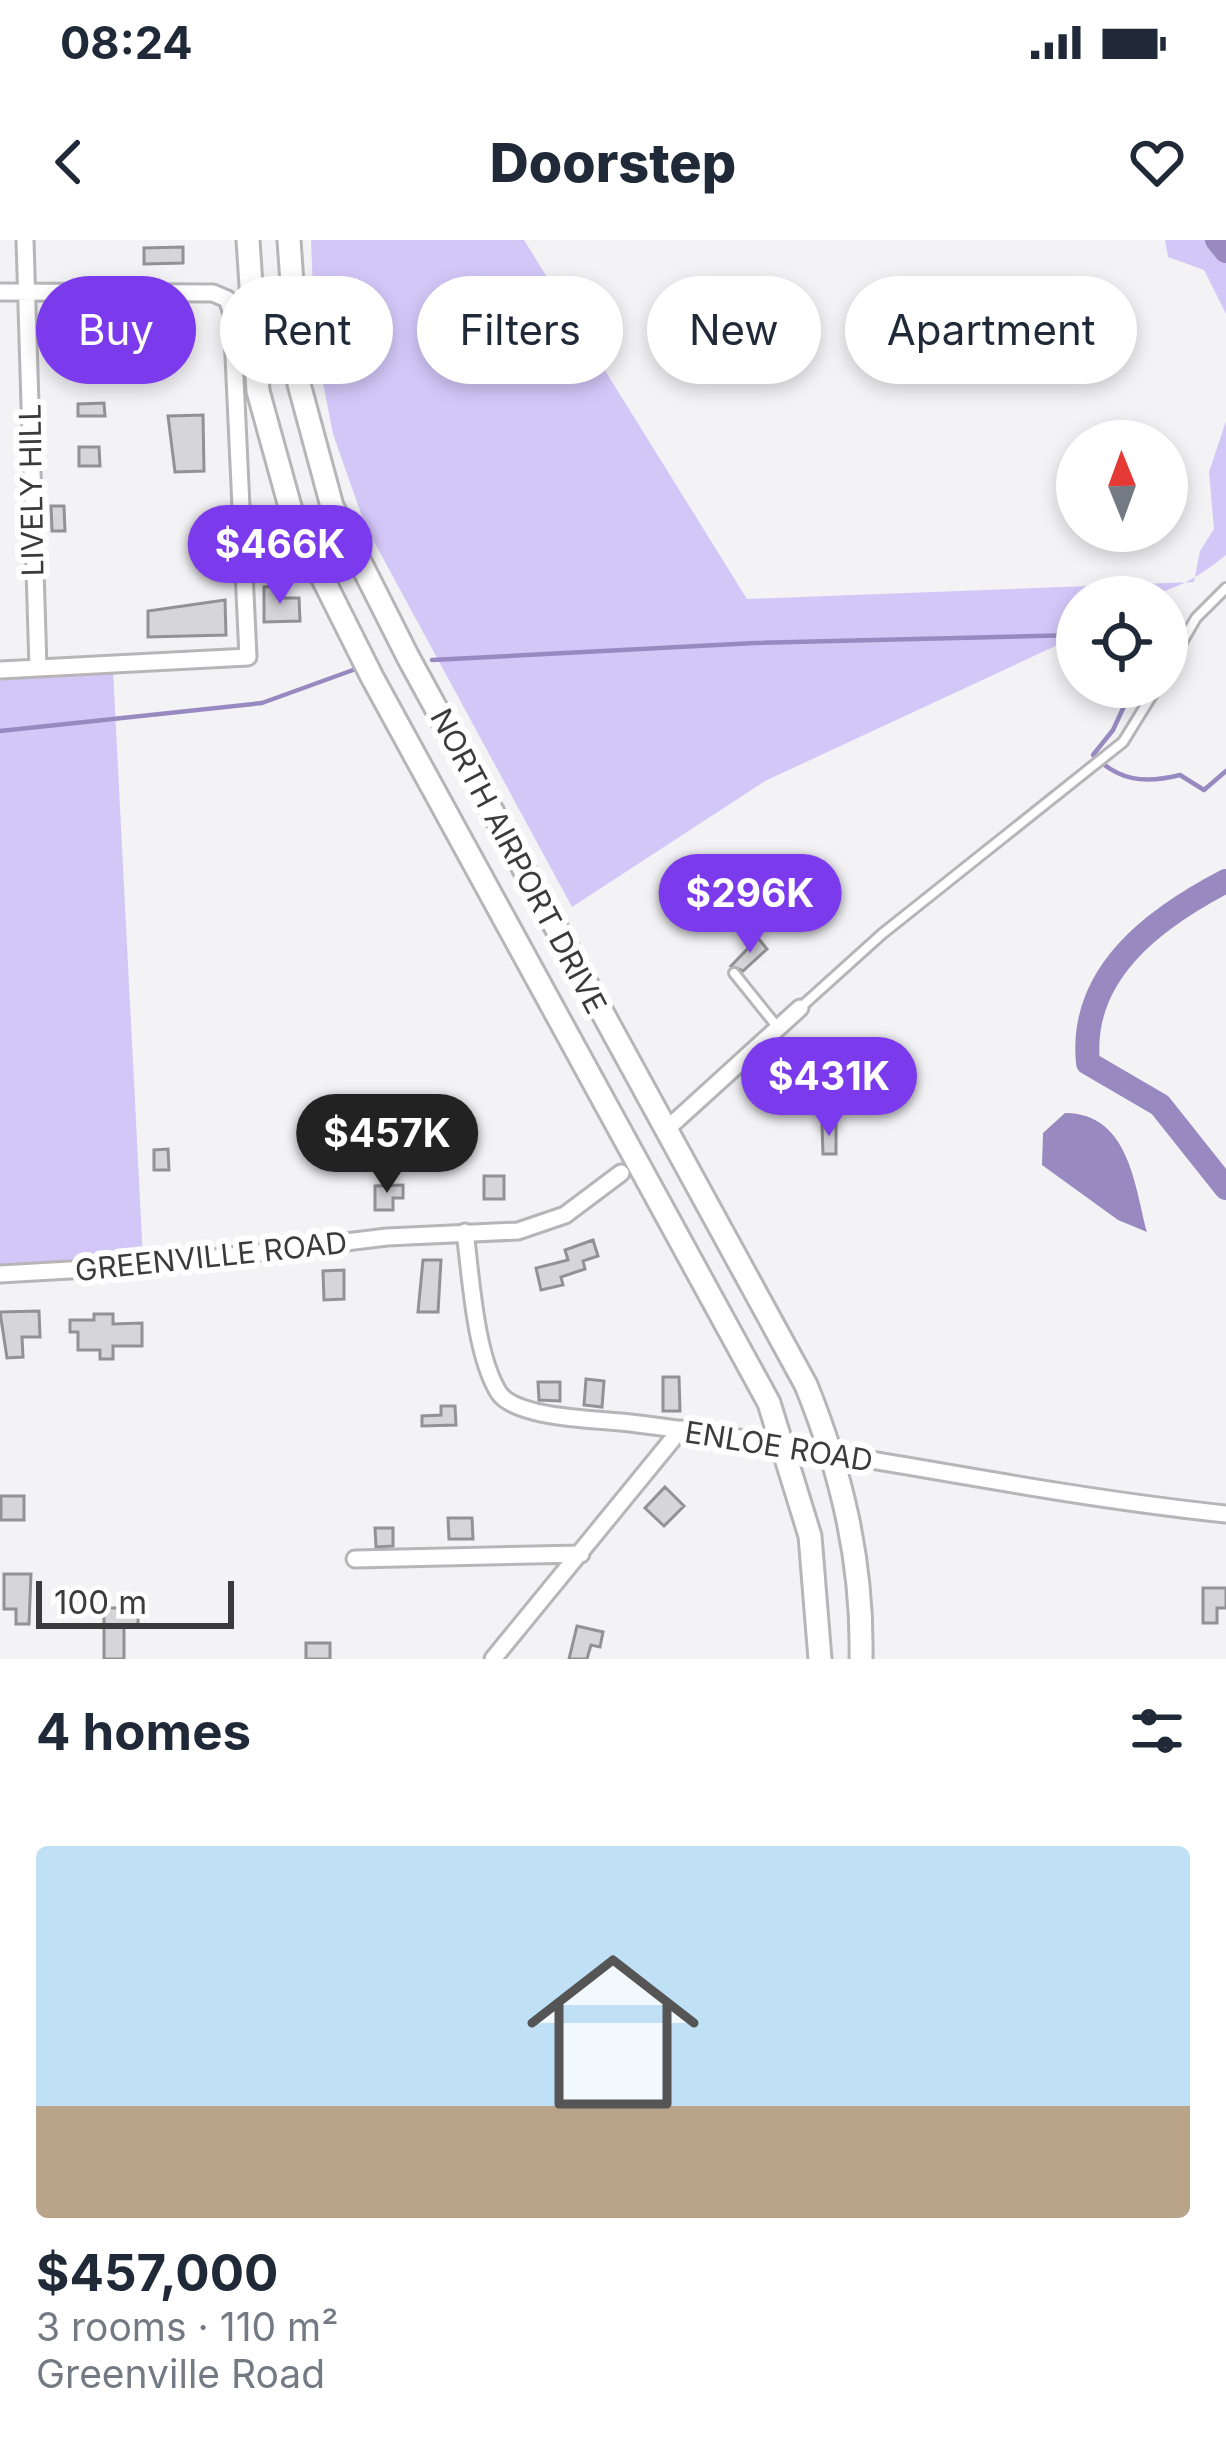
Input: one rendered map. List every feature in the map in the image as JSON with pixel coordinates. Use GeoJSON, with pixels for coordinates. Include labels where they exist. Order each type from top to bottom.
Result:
{"type":"FeatureCollection","features":[{"type":"Feature","properties":{"kind":"main road","name":"NORTH AIRPORT DRIVE"},"geometry":{"type":"LineString","coordinates":[[248,240],[258,391],[293,521],[582,1065],[718,1306],[786,1447],[817,1576],[820,1659]]}},
{"type":"Feature","properties":{"kind":"main road","name":"NORTH AIRPORT DRIVE"},"geometry":{"type":"LineString","coordinates":[[289,240],[299,384],[332,506],[618,1046],[668,1128],[806,1385],[832,1454],[858,1571],[861,1659]]}},
{"type":"Feature","properties":{"kind":"street","name":"LIVELY HILL"},"geometry":{"type":"LineString","coordinates":[[25,240],[38,668]]}},
{"type":"Feature","properties":{"kind":"street"},"geometry":{"type":"LineString","coordinates":[[0,292],[213,293],[227,299],[232,314],[248,657],[0,670]]}},
{"type":"Feature","properties":{"kind":"street"},"geometry":{"type":"LineString","coordinates":[[668,1128],[800,1008]]}},
{"type":"Feature","properties":{"kind":"street","name":"GREENVILLE ROAD"},"geometry":{"type":"LineString","coordinates":[[0,1274],[136,1267],[465,1232],[518,1231],[551,1221],[621,1173]]}},
{"type":"Feature","properties":{"kind":"street","name":"ENLOE ROAD"},"geometry":{"type":"LineString","coordinates":[[465,1232],[478,1325],[500,1394],[524,1411],[681,1429],[1085,1497],[1226,1514]]}},
{"type":"Feature","properties":{"kind":"street"},"geometry":{"type":"LineString","coordinates":[[493,1659],[681,1429]]}},
{"type":"Feature","properties":{"kind":"street"},"geometry":{"type":"LineString","coordinates":[[355,1559],[581,1554]]}},
{"type":"Feature","properties":{"kind":"lane"},"geometry":{"type":"LineString","coordinates":[[1188,632],[1226,588]]}},
{"type":"Feature","properties":{"kind":"lane"},"geometry":{"type":"LineString","coordinates":[[800,1008],[882,934],[1123,742],[1144,708]]}},
{"type":"Feature","properties":{"kind":"lane"},"geometry":{"type":"LineString","coordinates":[[734,973],[779,1030]]}},
{"type":"Feature","properties":{"kind":"shaded area"},"geometry":{"type":"Polygon","coordinates":[[[311,240],[524,240],[546,276],[417,276],[417,384],[613,384],[747,599],[1056,587],[1056,646],[765,781],[572,907],[365,525],[333,434],[323,384],[393,384],[393,276],[312,276],[311,240]]]}},
{"type":"Feature","properties":{"kind":"shaded area"},"geometry":{"type":"Polygon","coordinates":[[[1165,240],[1226,240],[1226,314],[1204,270],[1168,257],[1165,240]]]}},
{"type":"Feature","properties":{"kind":"shaded area"},"geometry":{"type":"Polygon","coordinates":[[[1226,421],[1226,555],[1195,577],[1200,551],[1214,529],[1209,472],[1226,421]]]}},
{"type":"Feature","properties":{"kind":"shaded area"},"geometry":{"type":"Polygon","coordinates":[[[113,670],[143,1259],[0,1267],[0,676],[113,670]]]}},
{"type":"Feature","properties":{"kind":"shaded area"},"geometry":{"type":"Polygon","coordinates":[[[1065,1113],[1087,1116],[1116,1139],[1133,1175],[1147,1232],[1118,1220],[1042,1165],[1043,1133],[1065,1113]]]}},
{"type":"Feature","properties":{"kind":"building"},"geometry":{"type":"Polygon","coordinates":[[[183,247],[183,263],[144,264],[144,248],[183,247]]]}},
{"type":"Feature","properties":{"kind":"building"},"geometry":{"type":"Polygon","coordinates":[[[104,403],[105,416],[78,416],[78,404],[104,403]]]}},
{"type":"Feature","properties":{"kind":"building"},"geometry":{"type":"Polygon","coordinates":[[[203,415],[204,471],[175,472],[168,416],[203,415]]]}},
{"type":"Feature","properties":{"kind":"building"},"geometry":{"type":"Polygon","coordinates":[[[79,447],[99,447],[100,466],[79,466],[79,447]]]}},
{"type":"Feature","properties":{"kind":"building"},"geometry":{"type":"Polygon","coordinates":[[[51,506],[64,506],[65,531],[52,531],[51,506]]]}},
{"type":"Feature","properties":{"kind":"building"},"geometry":{"type":"Polygon","coordinates":[[[279,586],[279,598],[299,598],[300,621],[264,622],[264,587],[279,586]]]}},
{"type":"Feature","properties":{"kind":"building"},"geometry":{"type":"Polygon","coordinates":[[[225,600],[226,635],[148,637],[148,611],[225,600]]]}},
{"type":"Feature","properties":{"kind":"building"},"geometry":{"type":"Polygon","coordinates":[[[758,938],[767,949],[743,971],[731,966],[758,938]]]}},
{"type":"Feature","properties":{"kind":"building"},"geometry":{"type":"Polygon","coordinates":[[[822,1125],[836,1125],[836,1154],[823,1154],[822,1125]]]}},
{"type":"Feature","properties":{"kind":"building"},"geometry":{"type":"Polygon","coordinates":[[[168,1149],[169,1170],[154,1170],[154,1150],[168,1149]]]}},
{"type":"Feature","properties":{"kind":"building"},"geometry":{"type":"Polygon","coordinates":[[[484,1176],[504,1176],[504,1199],[484,1199],[484,1176]]]}},
{"type":"Feature","properties":{"kind":"building"},"geometry":{"type":"Polygon","coordinates":[[[403,1185],[403,1198],[393,1198],[393,1210],[375,1210],[375,1186],[403,1185]]]}},
{"type":"Feature","properties":{"kind":"building"},"geometry":{"type":"Polygon","coordinates":[[[593,1240],[598,1256],[583,1261],[585,1269],[561,1277],[563,1285],[541,1290],[536,1268],[568,1260],[565,1250],[593,1240]]]}},
{"type":"Feature","properties":{"kind":"building"},"geometry":{"type":"Polygon","coordinates":[[[423,1260],[441,1260],[438,1312],[418,1312],[423,1260]]]}},
{"type":"Feature","properties":{"kind":"building"},"geometry":{"type":"Polygon","coordinates":[[[344,1270],[344,1299],[324,1300],[323,1271],[344,1270]]]}},
{"type":"Feature","properties":{"kind":"building"},"geometry":{"type":"Polygon","coordinates":[[[39,1311],[40,1337],[22,1337],[23,1357],[7,1358],[0,1312],[39,1311]]]}},
{"type":"Feature","properties":{"kind":"building"},"geometry":{"type":"Polygon","coordinates":[[[94,1314],[113,1314],[113,1324],[142,1323],[142,1346],[113,1346],[113,1359],[100,1359],[100,1350],[78,1350],[78,1332],[70,1332],[70,1320],[94,1320],[94,1314]]]}},
{"type":"Feature","properties":{"kind":"building"},"geometry":{"type":"Polygon","coordinates":[[[663,1377],[679,1377],[680,1411],[663,1411],[663,1377]]]}},
{"type":"Feature","properties":{"kind":"building"},"geometry":{"type":"Polygon","coordinates":[[[586,1379],[604,1381],[602,1407],[584,1405],[586,1379]]]}},
{"type":"Feature","properties":{"kind":"building"},"geometry":{"type":"Polygon","coordinates":[[[538,1382],[560,1382],[560,1401],[539,1400],[538,1382]]]}},
{"type":"Feature","properties":{"kind":"building"},"geometry":{"type":"Polygon","coordinates":[[[441,1406],[455,1406],[456,1425],[422,1426],[422,1416],[441,1415],[441,1406]]]}},
{"type":"Feature","properties":{"kind":"building"},"geometry":{"type":"Polygon","coordinates":[[[665,1487],[684,1506],[664,1526],[645,1508],[665,1487]]]}},
{"type":"Feature","properties":{"kind":"building"},"geometry":{"type":"Polygon","coordinates":[[[1,1496],[24,1496],[24,1520],[1,1520],[1,1496]]]}},
{"type":"Feature","properties":{"kind":"building"},"geometry":{"type":"Polygon","coordinates":[[[448,1518],[472,1518],[473,1539],[449,1539],[448,1518]]]}},
{"type":"Feature","properties":{"kind":"building"},"geometry":{"type":"Polygon","coordinates":[[[375,1528],[393,1528],[393,1546],[376,1547],[375,1528]]]}},
{"type":"Feature","properties":{"kind":"building"},"geometry":{"type":"Polygon","coordinates":[[[4,1574],[31,1574],[29,1624],[16,1624],[16,1609],[4,1609],[4,1574]]]}},
{"type":"Feature","properties":{"kind":"building"},"geometry":{"type":"Polygon","coordinates":[[[1203,1588],[1226,1588],[1226,1608],[1217,1608],[1217,1623],[1203,1623],[1203,1588]]]}},
{"type":"Feature","properties":{"kind":"building"},"geometry":{"type":"Polygon","coordinates":[[[104,1608],[138,1608],[138,1625],[124,1625],[124,1659],[104,1659],[104,1608]]]}},
{"type":"Feature","properties":{"kind":"building"},"geometry":{"type":"Polygon","coordinates":[[[577,1626],[603,1632],[600,1647],[591,1645],[587,1659],[569,1659],[577,1626]]]}},
{"type":"Feature","properties":{"kind":"building"},"geometry":{"type":"Polygon","coordinates":[[[306,1643],[330,1643],[330,1659],[306,1659],[306,1643]]]}},
{"type":"Feature","properties":{"kind":"waterway"},"geometry":{"type":"LineString","coordinates":[[1217,240],[1226,251]]}},
{"type":"Feature","properties":{"kind":"waterway"},"geometry":{"type":"LineString","coordinates":[[432,660],[755,643],[1056,636]]}},
{"type":"Feature","properties":{"kind":"waterway"},"geometry":{"type":"LineString","coordinates":[[0,731],[262,703],[353,670]]}},
{"type":"Feature","properties":{"kind":"waterway"},"geometry":{"type":"LineString","coordinates":[[1123,708],[1093,755],[1103,764],[1122,775],[1144,779],[1180,775],[1204,790],[1226,771]]}},
{"type":"Feature","properties":{"kind":"waterway"},"geometry":{"type":"LineString","coordinates":[[1226,881],[1173,912],[1127,952],[1096,1002],[1088,1031],[1088,1063],[1160,1105],[1226,1188]]}}]}
